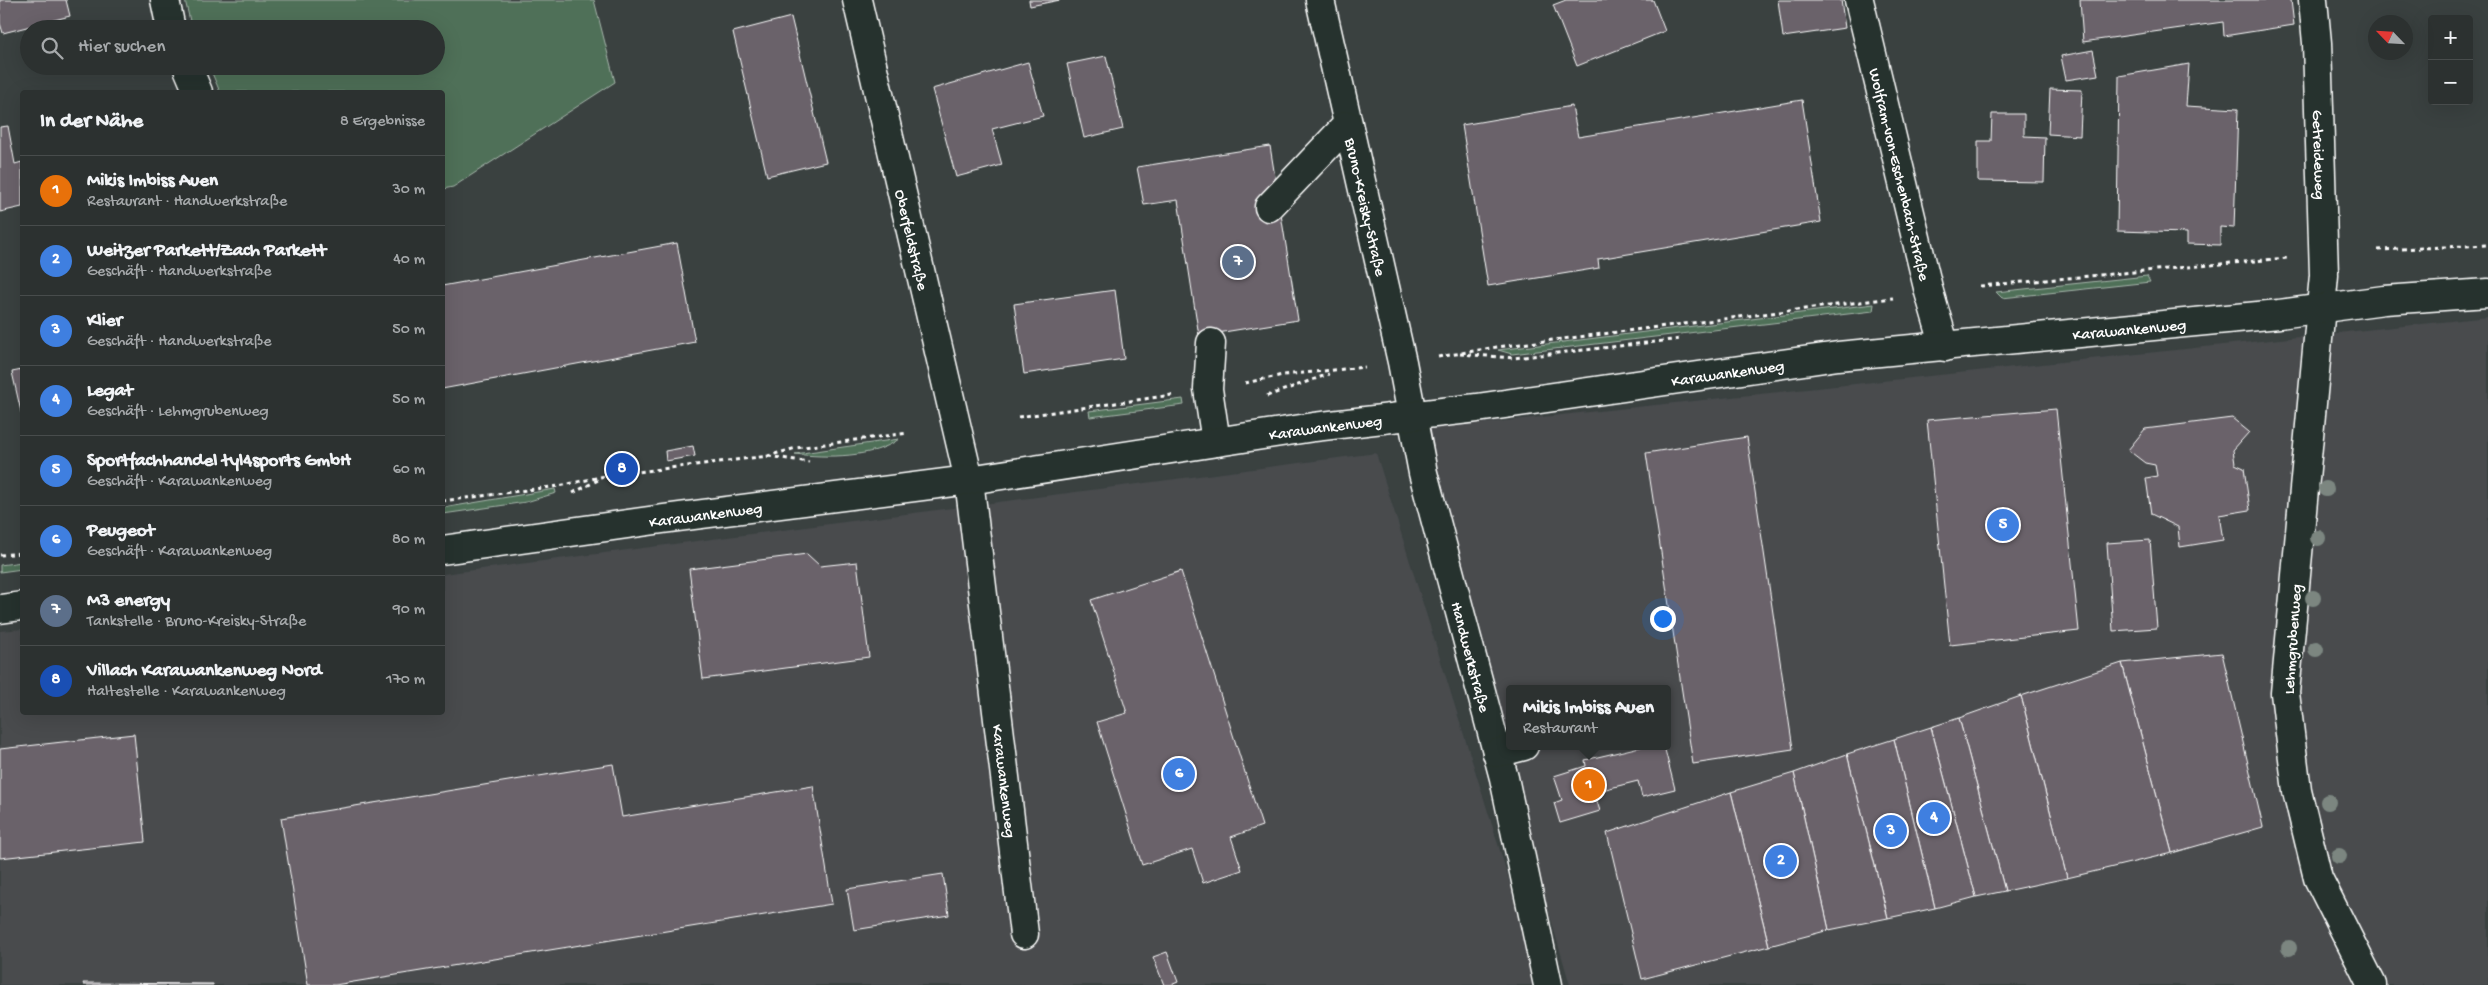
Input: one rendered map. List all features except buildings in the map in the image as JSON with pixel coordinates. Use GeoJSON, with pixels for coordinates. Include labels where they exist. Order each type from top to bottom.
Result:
{"type":"FeatureCollection","features":[{"type":"Feature","properties":{"kind":"street"},"geometry":{"type":"LineString","coordinates":[[165,0],[170,20]]}},
{"type":"Feature","properties":{"kind":"street","name":"Oberfeldstraße"},"geometry":{"type":"LineString","coordinates":[[858,0],[969,480]]}},
{"type":"Feature","properties":{"kind":"street","name":"Bruno-Kreisky-Straße"},"geometry":{"type":"LineString","coordinates":[[1320,0],[1413,415]]}},
{"type":"Feature","properties":{"kind":"street","name":"Wolfram-von-Eschenbach-Straße"},"geometry":{"type":"LineString","coordinates":[[1859,0],[1929,292],[1945,347]]}},
{"type":"Feature","properties":{"kind":"street","name":"Getreideweg"},"geometry":{"type":"LineString","coordinates":[[2313,0],[2317,43],[2324,275],[2321,309]]}},
{"type":"Feature","properties":{"kind":"street"},"geometry":{"type":"LineString","coordinates":[[191,75],[197,90]]}},
{"type":"Feature","properties":{"kind":"street"},"geometry":{"type":"LineString","coordinates":[[1269,207],[1347,125]]}},
{"type":"Feature","properties":{"kind":"street","name":"Karawankenweg"},"geometry":{"type":"LineString","coordinates":[[445,550],[663,519],[969,480],[1216,442],[1838,356],[2321,309],[2384,300],[2488,293]]}},
{"type":"Feature","properties":{"kind":"street","name":"Lehmgrubenweg"},"geometry":{"type":"LineString","coordinates":[[2321,309],[2285,693],[2297,791],[2318,878],[2372,985]]}},
{"type":"Feature","properties":{"kind":"street"},"geometry":{"type":"LineString","coordinates":[[1211,343],[1208,389],[1216,442]]}},
{"type":"Feature","properties":{"kind":"street","name":"Handwerkstraße"},"geometry":{"type":"LineString","coordinates":[[1413,415],[1423,473],[1497,753],[1548,985]]}},
{"type":"Feature","properties":{"kind":"street","name":"Karawankenweg"},"geometry":{"type":"LineString","coordinates":[[969,480],[1024,934]]}},
{"type":"Feature","properties":{"kind":"street"},"geometry":{"type":"LineString","coordinates":[[0,609],[20,606]]}},
{"type":"Feature","properties":{"kind":"street"},"geometry":{"type":"LineString","coordinates":[[1497,753],[1509,750]]}},
{"type":"Feature","properties":{"kind":"path"},"geometry":{"type":"LineString","coordinates":[[2378,250],[2488,245]]}},
{"type":"Feature","properties":{"kind":"path"},"geometry":{"type":"LineString","coordinates":[[1980,286],[2296,257]]}},
{"type":"Feature","properties":{"kind":"path"},"geometry":{"type":"LineString","coordinates":[[1689,338],[1514,358],[1460,354],[1497,347],[1894,298]]}},
{"type":"Feature","properties":{"kind":"path"},"geometry":{"type":"LineString","coordinates":[[1258,399],[1335,372]]}},
{"type":"Feature","properties":{"kind":"path"},"geometry":{"type":"LineString","coordinates":[[445,501],[559,486],[605,476],[768,456],[796,448],[908,434]]}},
{"type":"Feature","properties":{"kind":"path"},"geometry":{"type":"LineString","coordinates":[[570,494],[605,476]]}},
{"type":"Feature","properties":{"kind":"path"},"geometry":{"type":"LineString","coordinates":[[0,555],[20,553]]}},
{"type":"Feature","properties":{"kind":"shaded area"},"geometry":{"type":"Polygon","coordinates":[[[2488,317],[2488,985],[1570,985],[1409,431],[2488,317]]]}},
{"type":"Feature","properties":{"kind":"shaded area"},"geometry":{"type":"Polygon","coordinates":[[[1376,453],[1542,985],[0,985],[0,631],[20,629],[20,715],[445,715],[445,574],[1376,453]]]}},
{"type":"Feature","properties":{"kind":"green space"},"geometry":{"type":"Polygon","coordinates":[[[185,0],[594,0],[615,82],[453,187],[445,189],[445,90],[219,90],[213,75],[445,75],[445,20],[190,20],[185,0]]]}},
{"type":"Feature","properties":{"kind":"green space"},"geometry":{"type":"Polygon","coordinates":[[[2147,276],[2150,282],[2002,298],[1996,292],[2147,276]]]}},
{"type":"Feature","properties":{"kind":"green space"},"geometry":{"type":"Polygon","coordinates":[[[1874,304],[1873,311],[1512,354],[1498,350],[1874,304]]]}},
{"type":"Feature","properties":{"kind":"green space"},"geometry":{"type":"Polygon","coordinates":[[[1183,399],[1184,405],[1090,417],[1089,411],[1183,399]]]}},
{"type":"Feature","properties":{"kind":"green space"},"geometry":{"type":"Polygon","coordinates":[[[899,439],[877,450],[863,453],[835,456],[795,454],[899,439]]]}},
{"type":"Feature","properties":{"kind":"green space"},"geometry":{"type":"Polygon","coordinates":[[[555,489],[556,493],[526,502],[445,514],[445,508],[555,489]]]}},
{"type":"Feature","properties":{"kind":"green space"},"geometry":{"type":"Polygon","coordinates":[[[20,562],[20,569],[0,572],[0,565],[20,562]]]}},
{"type":"Feature","properties":{"kind":"place","name":"M3 energy"},"geometry":{"type":"Point","coordinates":[1238,262]}},
{"type":"Feature","properties":{"kind":"place","name":"Villach Karawankenweg Nord"},"geometry":{"type":"Point","coordinates":[622,469]}},
{"type":"Feature","properties":{"kind":"place","name":"Sportfachhandel tyl4sports GmbH"},"geometry":{"type":"Point","coordinates":[2003,525]}},
{"type":"Feature","properties":{"kind":"place","name":"Peugeot"},"geometry":{"type":"Point","coordinates":[1179,774]}},
{"type":"Feature","properties":{"kind":"place","name":"Mikis Imbiss Auen"},"geometry":{"type":"Point","coordinates":[1589,785]}},
{"type":"Feature","properties":{"kind":"place","name":"Legat"},"geometry":{"type":"Point","coordinates":[1934,818]}},
{"type":"Feature","properties":{"kind":"place","name":"Klier"},"geometry":{"type":"Point","coordinates":[1891,831]}},
{"type":"Feature","properties":{"kind":"place","name":"Weitzer Parkett/Zach Parkett"},"geometry":{"type":"Point","coordinates":[1781,861]}}]}
